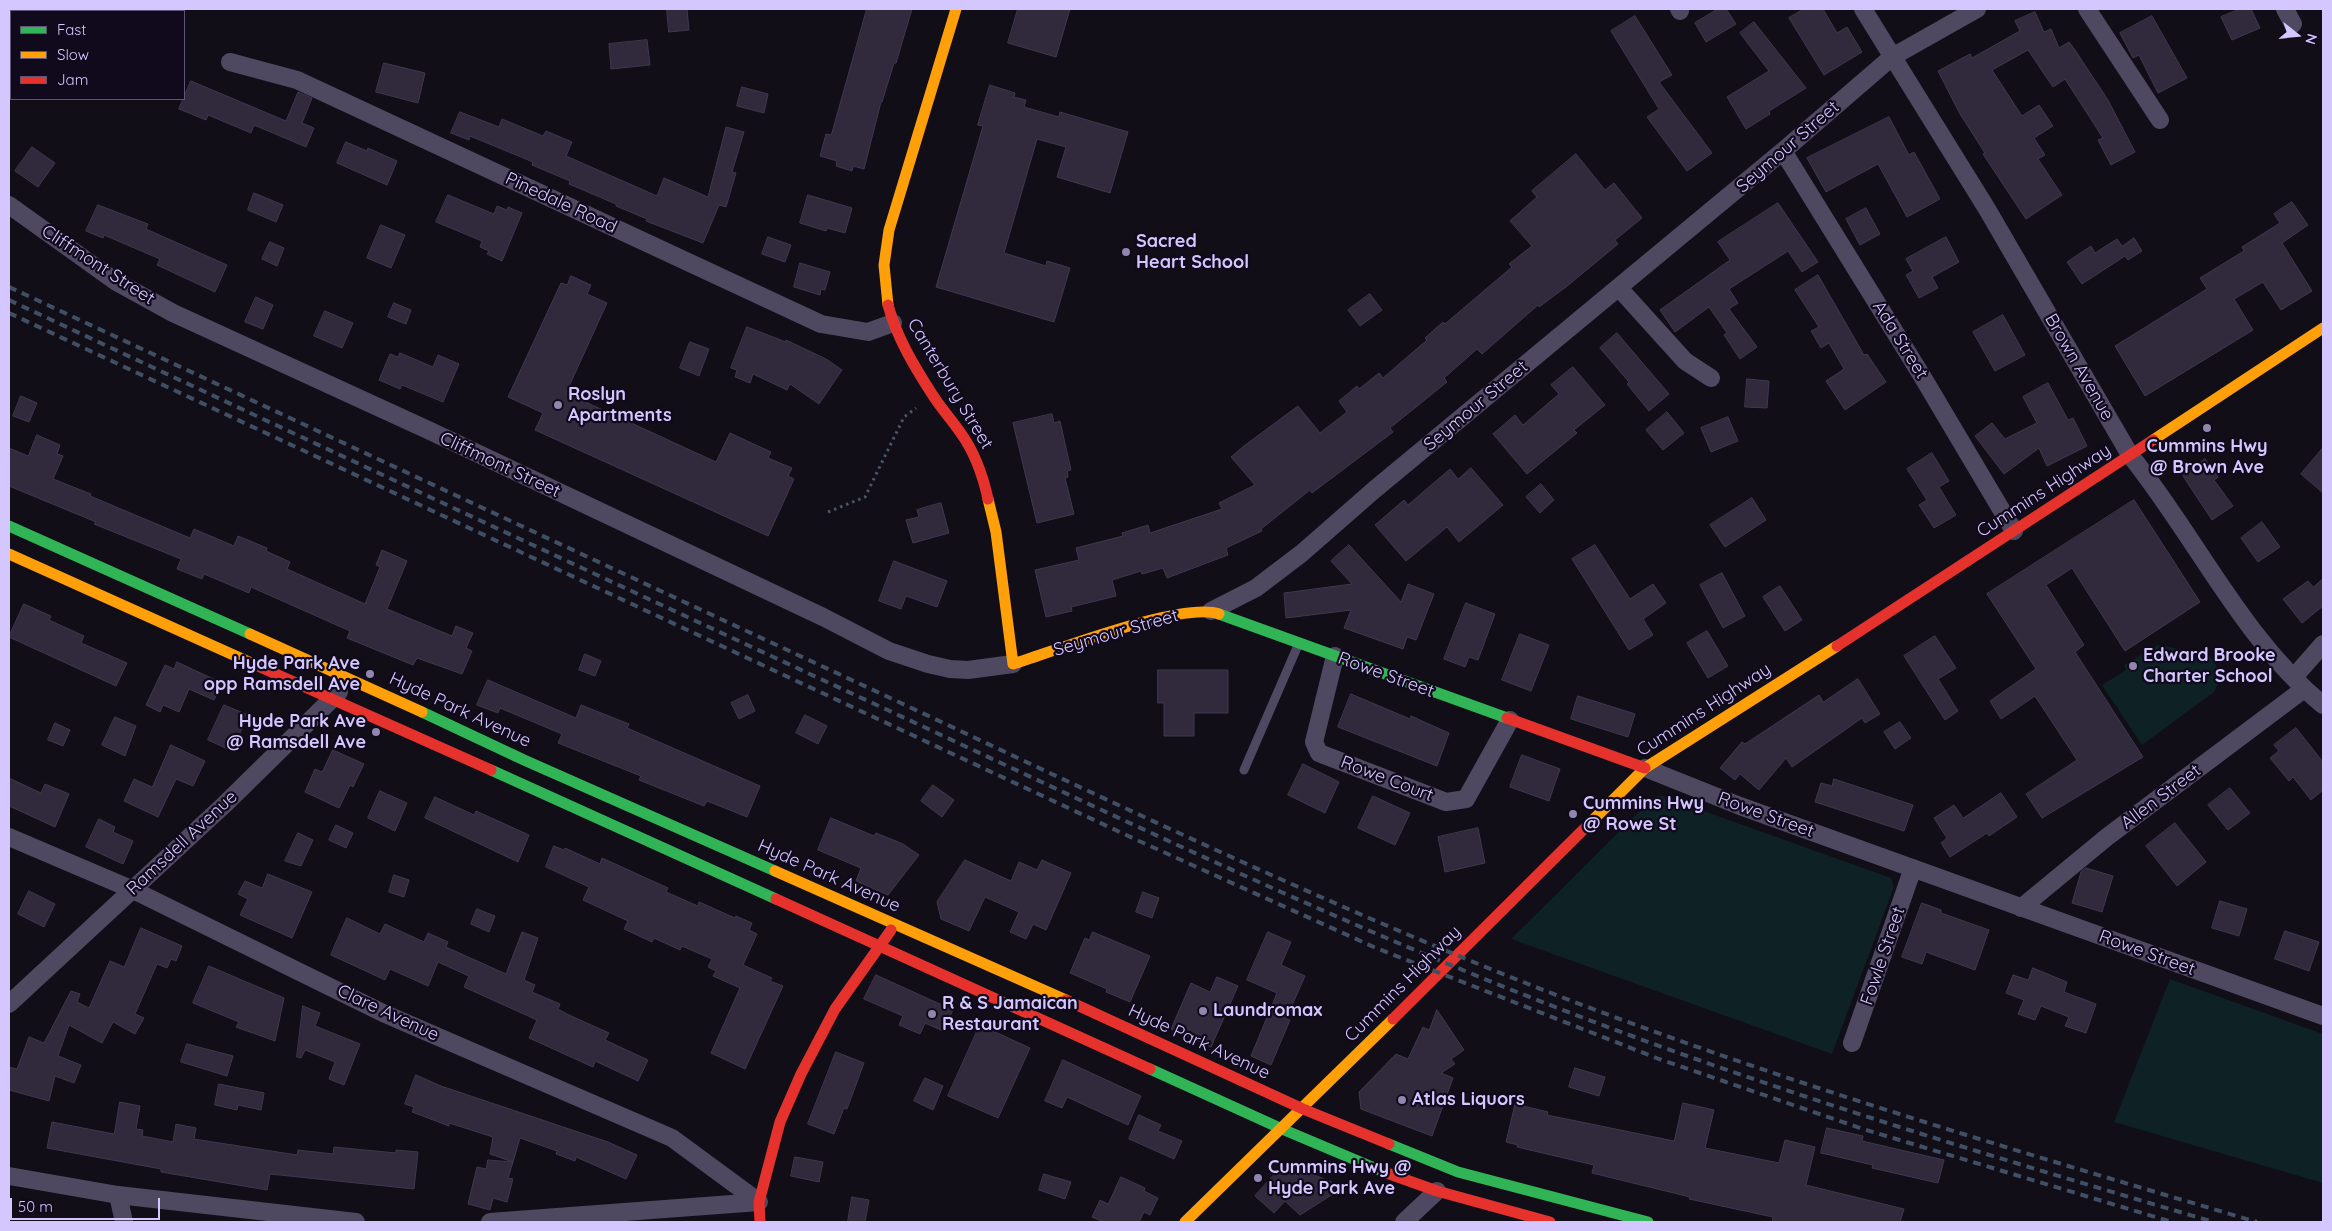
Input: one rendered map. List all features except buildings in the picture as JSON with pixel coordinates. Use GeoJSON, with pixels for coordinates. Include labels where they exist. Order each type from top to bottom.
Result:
{"type":"FeatureCollection","features":[{"type":"Feature","properties":{"kind":"main road","name":"Canterbury Street"},"geometry":{"type":"LineString","coordinates":[[956,9],[889,230],[884,265],[886,297],[893,323],[904,348],[933,396],[961,433],[980,468],[996,532],[1013,664]]}},
{"type":"Feature","properties":{"kind":"main road","name":"Cummins Highway"},"geometry":{"type":"LineString","coordinates":[[1185,1222],[1303,1109],[1645,768],[2014,531],[2323,328]]}},
{"type":"Feature","properties":{"kind":"main road","name":"Hyde Park Avenue"},"geometry":{"type":"LineString","coordinates":[[9,526],[350,678],[524,760],[1113,1021],[1303,1109],[1458,1172],[1648,1222]]}},
{"type":"Feature","properties":{"kind":"main road"},"geometry":{"type":"LineString","coordinates":[[9,554],[170,628],[334,698],[1282,1129],[1381,1171],[1437,1191],[1550,1222]]}},
{"type":"Feature","properties":{"kind":"main road","name":"Seymour Street"},"geometry":{"type":"LineString","coordinates":[[1013,664],[1166,615],[1210,611]]}},
{"type":"Feature","properties":{"kind":"main road","name":"Rowe Street"},"geometry":{"type":"LineString","coordinates":[[1210,611],[1645,768]]}},
{"type":"Feature","properties":{"kind":"main road"},"geometry":{"type":"LineString","coordinates":[[760,1222],[759,1202],[780,1122],[835,1009],[894,925]]}},
{"type":"Feature","properties":{"kind":"street","name":"Brown Avenue"},"geometry":{"type":"LineString","coordinates":[[1863,9],[1987,209],[2130,455],[2153,484],[2246,620],[2299,683],[2323,705]]}},
{"type":"Feature","properties":{"kind":"street","name":"Seymour Street"},"geometry":{"type":"LineString","coordinates":[[1210,611],[1256,588],[1302,553],[1783,151],[1892,57],[1977,9]]}},
{"type":"Feature","properties":{"kind":"street"},"geometry":{"type":"LineString","coordinates":[[2087,9],[2160,120]]}},
{"type":"Feature","properties":{"kind":"street","name":"Pinedale Road"},"geometry":{"type":"LineString","coordinates":[[230,62],[297,80],[822,324],[868,332],[893,323]]}},
{"type":"Feature","properties":{"kind":"street","name":"Ada Street"},"geometry":{"type":"LineString","coordinates":[[1783,151],[1922,376],[2014,531]]}},
{"type":"Feature","properties":{"kind":"street","name":"Cliffmont Street"},"geometry":{"type":"LineString","coordinates":[[9,205],[115,281],[173,313],[451,441],[889,651],[950,669],[968,670],[1013,664]]}},
{"type":"Feature","properties":{"kind":"street"},"geometry":{"type":"LineString","coordinates":[[1619,288],[1685,361],[1711,378]]}},
{"type":"Feature","properties":{"kind":"street","name":"Allen Street"},"geometry":{"type":"LineString","coordinates":[[2020,908],[2299,683],[2323,644]]}},
{"type":"Feature","properties":{"kind":"street","name":"Rowe Court"},"geometry":{"type":"LineString","coordinates":[[1335,656],[1314,742],[1319,753],[1446,802],[1466,799],[1510,720]]}},
{"type":"Feature","properties":{"kind":"street","name":"Ramsdell Avenue"},"geometry":{"type":"LineString","coordinates":[[9,1004],[225,804],[334,698],[350,678]]}},
{"type":"Feature","properties":{"kind":"street","name":"Rowe Street"},"geometry":{"type":"LineString","coordinates":[[1645,768],[1740,806],[2323,1016]]}},
{"type":"Feature","properties":{"kind":"street","name":"Clare Avenue"},"geometry":{"type":"LineString","coordinates":[[9,837],[131,889],[383,1013],[672,1138],[759,1202]]}},
{"type":"Feature","properties":{"kind":"street","name":"Fowle Street"},"geometry":{"type":"LineString","coordinates":[[1852,1043],[1913,868]]}},
{"type":"Feature","properties":{"kind":"street"},"geometry":{"type":"LineString","coordinates":[[9,1176],[118,1195],[356,1222]]}},
{"type":"Feature","properties":{"kind":"street"},"geometry":{"type":"LineString","coordinates":[[1404,1222],[1437,1191]]}},
{"type":"Feature","properties":{"kind":"street"},"geometry":{"type":"LineString","coordinates":[[118,1195],[124,1222]]}},
{"type":"Feature","properties":{"kind":"street"},"geometry":{"type":"LineString","coordinates":[[490,1222],[759,1202]]}},
{"type":"Feature","properties":{"kind":"lane"},"geometry":{"type":"LineString","coordinates":[[1244,770],[1299,643]]}},
{"type":"Feature","properties":{"kind":"path"},"geometry":{"type":"LineString","coordinates":[[828,512],[865,497],[904,417]]}},
{"type":"Feature","properties":{"kind":"green space"},"geometry":{"type":"Polygon","coordinates":[[[2158,645],[2196,650],[2207,654],[2213,660],[2221,677],[2214,692],[2142,745],[2102,685],[2126,670],[2124,665],[2158,645]]]}},
{"type":"Feature","properties":{"kind":"green space"},"geometry":{"type":"Polygon","coordinates":[[[1657,796],[1662,796],[1891,878],[1894,887],[1832,1054],[1511,939],[1657,796]]]}},
{"type":"Feature","properties":{"kind":"green space"},"geometry":{"type":"Polygon","coordinates":[[[2170,979],[2323,1034],[2323,1183],[2114,1122],[2170,979]]]}},
{"type":"Feature","properties":{"kind":"railway"},"geometry":{"type":"LineString","coordinates":[[9,287],[1123,807],[1282,880],[1442,949],[1613,1017],[1796,1080],[1979,1139],[2257,1222]]}},
{"type":"Feature","properties":{"kind":"railway"},"geometry":{"type":"LineString","coordinates":[[9,300],[1118,818],[1276,890],[1436,959],[1603,1025],[1776,1087],[1950,1143],[2214,1222]]}},
{"type":"Feature","properties":{"kind":"railway"},"geometry":{"type":"LineString","coordinates":[[9,313],[1139,841],[1376,948],[1659,1059],[1863,1129],[2172,1222]]}},
{"type":"Feature","properties":{"kind":"traffic: fast"},"geometry":{"type":"LineString","coordinates":[[9,526],[250,634]]}},
{"type":"Feature","properties":{"kind":"traffic: fast"},"geometry":{"type":"LineString","coordinates":[[1219,614],[1507,718]]}},
{"type":"Feature","properties":{"kind":"traffic: fast"},"geometry":{"type":"LineString","coordinates":[[422,712],[524,760],[775,871]]}},
{"type":"Feature","properties":{"kind":"traffic: fast"},"geometry":{"type":"LineString","coordinates":[[491,770],[776,899]]}},
{"type":"Feature","properties":{"kind":"traffic: fast"},"geometry":{"type":"LineString","coordinates":[[1150,1069],[1282,1129],[1384,1172]]}},
{"type":"Feature","properties":{"kind":"traffic: fast"},"geometry":{"type":"LineString","coordinates":[[1389,1144],[1458,1172],[1648,1222]]}},
{"type":"Feature","properties":{"kind":"traffic: slow"},"geometry":{"type":"LineString","coordinates":[[888,305],[884,265],[889,230],[956,9]]}},
{"type":"Feature","properties":{"kind":"traffic: slow"},"geometry":{"type":"LineString","coordinates":[[2153,440],[2323,328]]}},
{"type":"Feature","properties":{"kind":"traffic: slow"},"geometry":{"type":"LineString","coordinates":[[988,499],[996,532],[1013,664],[1118,629],[1177,614],[1201,612],[1219,614]]}},
{"type":"Feature","properties":{"kind":"traffic: slow"},"geometry":{"type":"LineString","coordinates":[[9,554],[249,662]]}},
{"type":"Feature","properties":{"kind":"traffic: slow"},"geometry":{"type":"LineString","coordinates":[[250,634],[422,712]]}},
{"type":"Feature","properties":{"kind":"traffic: slow"},"geometry":{"type":"LineString","coordinates":[[1590,823],[1645,768],[1837,646]]}},
{"type":"Feature","properties":{"kind":"traffic: slow"},"geometry":{"type":"LineString","coordinates":[[775,871],[1066,1000]]}},
{"type":"Feature","properties":{"kind":"traffic: slow"},"geometry":{"type":"LineString","coordinates":[[1185,1222],[1393,1019]]}},
{"type":"Feature","properties":{"kind":"traffic: jam"},"geometry":{"type":"LineString","coordinates":[[888,305],[896,329],[913,362],[935,399],[970,447],[981,473],[988,499]]}},
{"type":"Feature","properties":{"kind":"traffic: jam"},"geometry":{"type":"LineString","coordinates":[[1837,646],[2153,440]]}},
{"type":"Feature","properties":{"kind":"traffic: jam"},"geometry":{"type":"LineString","coordinates":[[249,662],[491,770]]}},
{"type":"Feature","properties":{"kind":"traffic: jam"},"geometry":{"type":"LineString","coordinates":[[1507,718],[1645,768]]}},
{"type":"Feature","properties":{"kind":"traffic: jam"},"geometry":{"type":"LineString","coordinates":[[1393,1019],[1590,823]]}},
{"type":"Feature","properties":{"kind":"traffic: jam"},"geometry":{"type":"LineString","coordinates":[[776,899],[1150,1069]]}},
{"type":"Feature","properties":{"kind":"traffic: jam"},"geometry":{"type":"LineString","coordinates":[[760,1222],[759,1202],[780,1122],[801,1074],[835,1009],[891,930]]}},
{"type":"Feature","properties":{"kind":"traffic: jam"},"geometry":{"type":"LineString","coordinates":[[1066,1000],[1303,1109],[1389,1144]]}},
{"type":"Feature","properties":{"kind":"traffic: jam"},"geometry":{"type":"LineString","coordinates":[[1384,1172],[1437,1191],[1550,1222]]}},
{"type":"Feature","properties":{"kind":"place","name":"Sacred Heart School"},"geometry":{"type":"Point","coordinates":[1126,252]}},
{"type":"Feature","properties":{"kind":"place","name":"Roslyn Apartments"},"geometry":{"type":"Point","coordinates":[558,405]}},
{"type":"Feature","properties":{"kind":"place","name":"Cummins Hwy @ Brown Ave"},"geometry":{"type":"Point","coordinates":[2207,428]}},
{"type":"Feature","properties":{"kind":"place","name":"Edward Brooke Charter School"},"geometry":{"type":"Point","coordinates":[2133,666]}},
{"type":"Feature","properties":{"kind":"place","name":"Hyde Park Ave opp Ramsdell Ave"},"geometry":{"type":"Point","coordinates":[370,674]}},
{"type":"Feature","properties":{"kind":"place","name":"Hyde Park Ave @ Ramsdell Ave"},"geometry":{"type":"Point","coordinates":[376,732]}},
{"type":"Feature","properties":{"kind":"place","name":"Cummins Hwy @ Rowe St"},"geometry":{"type":"Point","coordinates":[1573,814]}},
{"type":"Feature","properties":{"kind":"place","name":"Laundromax"},"geometry":{"type":"Point","coordinates":[1203,1011]}},
{"type":"Feature","properties":{"kind":"place","name":"R & S Jamaican Restaurant"},"geometry":{"type":"Point","coordinates":[932,1014]}},
{"type":"Feature","properties":{"kind":"place","name":"Atlas Liquors"},"geometry":{"type":"Point","coordinates":[1402,1100]}},
{"type":"Feature","properties":{"kind":"place","name":"Cummins Hwy @ Hyde Park Ave"},"geometry":{"type":"Point","coordinates":[1258,1178]}}]}
